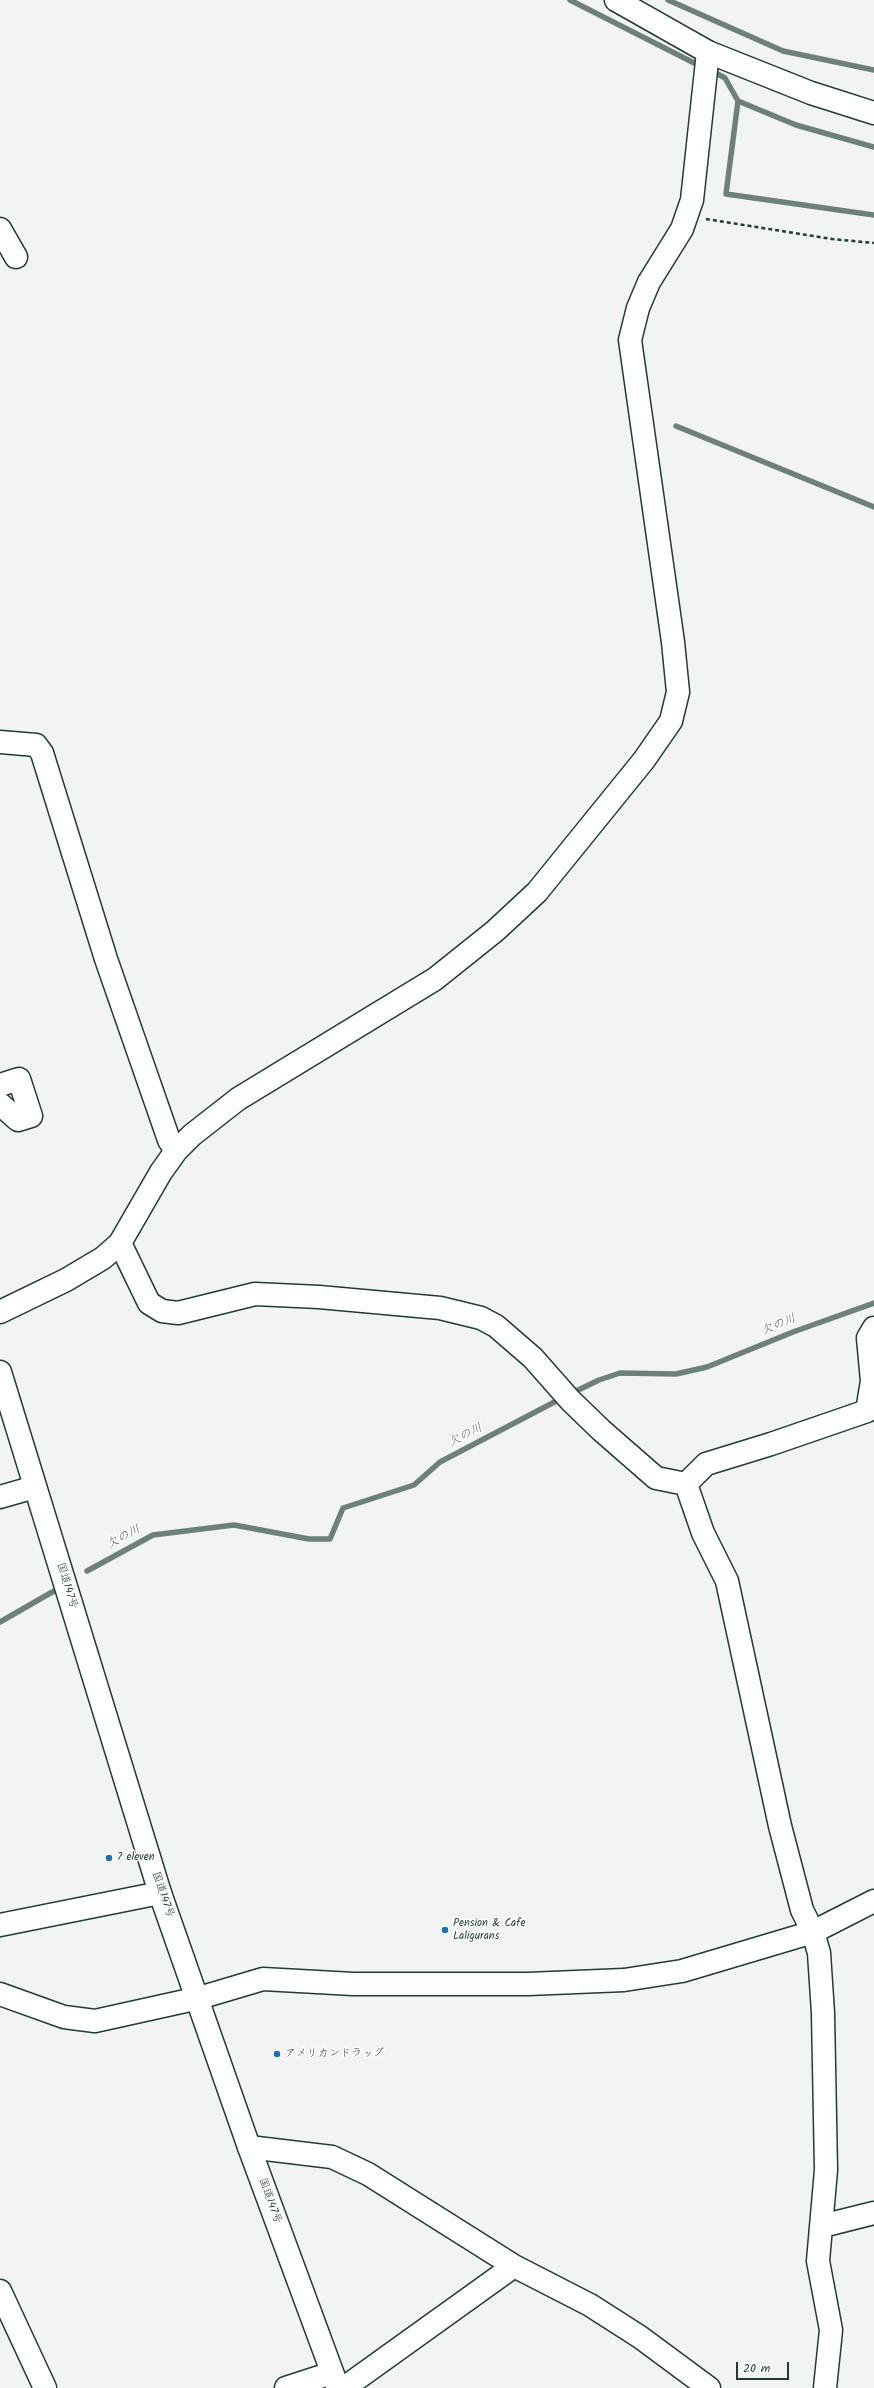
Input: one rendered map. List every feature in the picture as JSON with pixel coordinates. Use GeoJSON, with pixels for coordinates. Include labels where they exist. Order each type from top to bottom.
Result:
{"type":"FeatureCollection","features":[{"type":"Feature","properties":{"kind":"main road"},"geometry":{"type":"LineString","coordinates":[[616,0],[708,52],[811,93],[874,113]]}},
{"type":"Feature","properties":{"kind":"main road"},"geometry":{"type":"LineString","coordinates":[[0,1312],[66,1280],[103,1258],[120,1243],[161,1172],[176,1151],[192,1135],[238,1099],[434,979],[495,931],[537,892],[644,760],[671,721],[678,692],[630,340],[638,308],[649,282],[682,229],[692,200],[708,52]]}},
{"type":"Feature","properties":{"kind":"main road"},"geometry":{"type":"LineString","coordinates":[[0,229],[16,258]]}},
{"type":"Feature","properties":{"kind":"main road"},"geometry":{"type":"LineString","coordinates":[[0,742],[36,745],[42,753],[106,959],[169,1140],[176,1151]]}},
{"type":"Feature","properties":{"kind":"main road"},"geometry":{"type":"LineString","coordinates":[[0,1085],[19,1079],[31,1116],[18,1120],[0,1104]]}},
{"type":"Feature","properties":{"kind":"main road"},"geometry":{"type":"LineString","coordinates":[[120,1243],[149,1303],[162,1311],[178,1314],[255,1294],[319,1297],[440,1308],[481,1318],[496,1326],[533,1358],[570,1400],[656,1478],[686,1484]]}},
{"type":"Feature","properties":{"kind":"main road"},"geometry":{"type":"LineString","coordinates":[[686,1484],[706,1464],[771,1444],[867,1411],[872,1381],[868,1338],[874,1328]]}},
{"type":"Feature","properties":{"kind":"main road","name":"国道147号"},"geometry":{"type":"LineString","coordinates":[[0,1372],[160,1893],[199,1998],[249,2147],[338,2383]]}},
{"type":"Feature","properties":{"kind":"main road"},"geometry":{"type":"LineString","coordinates":[[686,1484],[703,1534],[727,1581],[780,1826],[802,1910],[813,1932],[820,1953],[823,2013],[826,2170],[818,2261],[831,2330],[825,2388]]}},
{"type":"Feature","properties":{"kind":"main road"},"geometry":{"type":"LineString","coordinates":[[0,1497],[35,1487]]}},
{"type":"Feature","properties":{"kind":"main road"},"geometry":{"type":"LineString","coordinates":[[0,1925],[160,1893]]}},
{"type":"Feature","properties":{"kind":"main road"},"geometry":{"type":"LineString","coordinates":[[0,1994],[64,2017],[94,2021],[199,1998],[263,1979],[353,1984],[542,1984],[624,1980],[682,1971],[813,1932],[874,1901]]}},
{"type":"Feature","properties":{"kind":"main road"},"geometry":{"type":"LineString","coordinates":[[249,2147],[332,2157],[368,2174],[514,2266],[590,2305],[640,2337],[709,2388]]}},
{"type":"Feature","properties":{"kind":"main road"},"geometry":{"type":"LineString","coordinates":[[822,2226],[874,2213]]}},
{"type":"Feature","properties":{"kind":"main road"},"geometry":{"type":"LineString","coordinates":[[286,2388],[338,2383],[514,2266]]}},
{"type":"Feature","properties":{"kind":"main road"},"geometry":{"type":"LineString","coordinates":[[2,2301],[45,2388]]}},
{"type":"Feature","properties":{"kind":"path"},"geometry":{"type":"LineString","coordinates":[[687,215],[832,239],[874,243]]}},
{"type":"Feature","properties":{"kind":"waterway"},"geometry":{"type":"LineString","coordinates":[[570,0],[702,67]]}},
{"type":"Feature","properties":{"kind":"waterway"},"geometry":{"type":"LineString","coordinates":[[668,0],[783,51],[874,70]]}},
{"type":"Feature","properties":{"kind":"waterway"},"geometry":{"type":"LineString","coordinates":[[710,70],[725,78],[738,101],[796,125],[874,147]]}},
{"type":"Feature","properties":{"kind":"waterway"},"geometry":{"type":"LineString","coordinates":[[738,101],[726,194],[874,215]]}},
{"type":"Feature","properties":{"kind":"waterway"},"geometry":{"type":"LineString","coordinates":[[676,426],[874,507]]}},
{"type":"Feature","properties":{"kind":"waterway","name":"欠の川"},"geometry":{"type":"LineString","coordinates":[[570,1394],[599,1380],[620,1373],[676,1374],[707,1367],[793,1332],[874,1303]]}},
{"type":"Feature","properties":{"kind":"waterway","name":"欠の川"},"geometry":{"type":"LineString","coordinates":[[87,1571],[153,1535],[234,1525],[309,1539],[330,1539],[343,1508],[414,1485],[440,1462],[562,1398]]}},
{"type":"Feature","properties":{"kind":"waterway","name":"欠の川"},"geometry":{"type":"LineString","coordinates":[[0,1622],[54,1591]]}},
{"type":"Feature","properties":{"kind":"place","name":"7 eleven"},"geometry":{"type":"Point","coordinates":[109,1858]}},
{"type":"Feature","properties":{"kind":"place","name":"Pension & Cafe Laligurans"},"geometry":{"type":"Point","coordinates":[445,1930]}},
{"type":"Feature","properties":{"kind":"place","name":"アメリカンドラッグ"},"geometry":{"type":"Point","coordinates":[277,2054]}}]}
